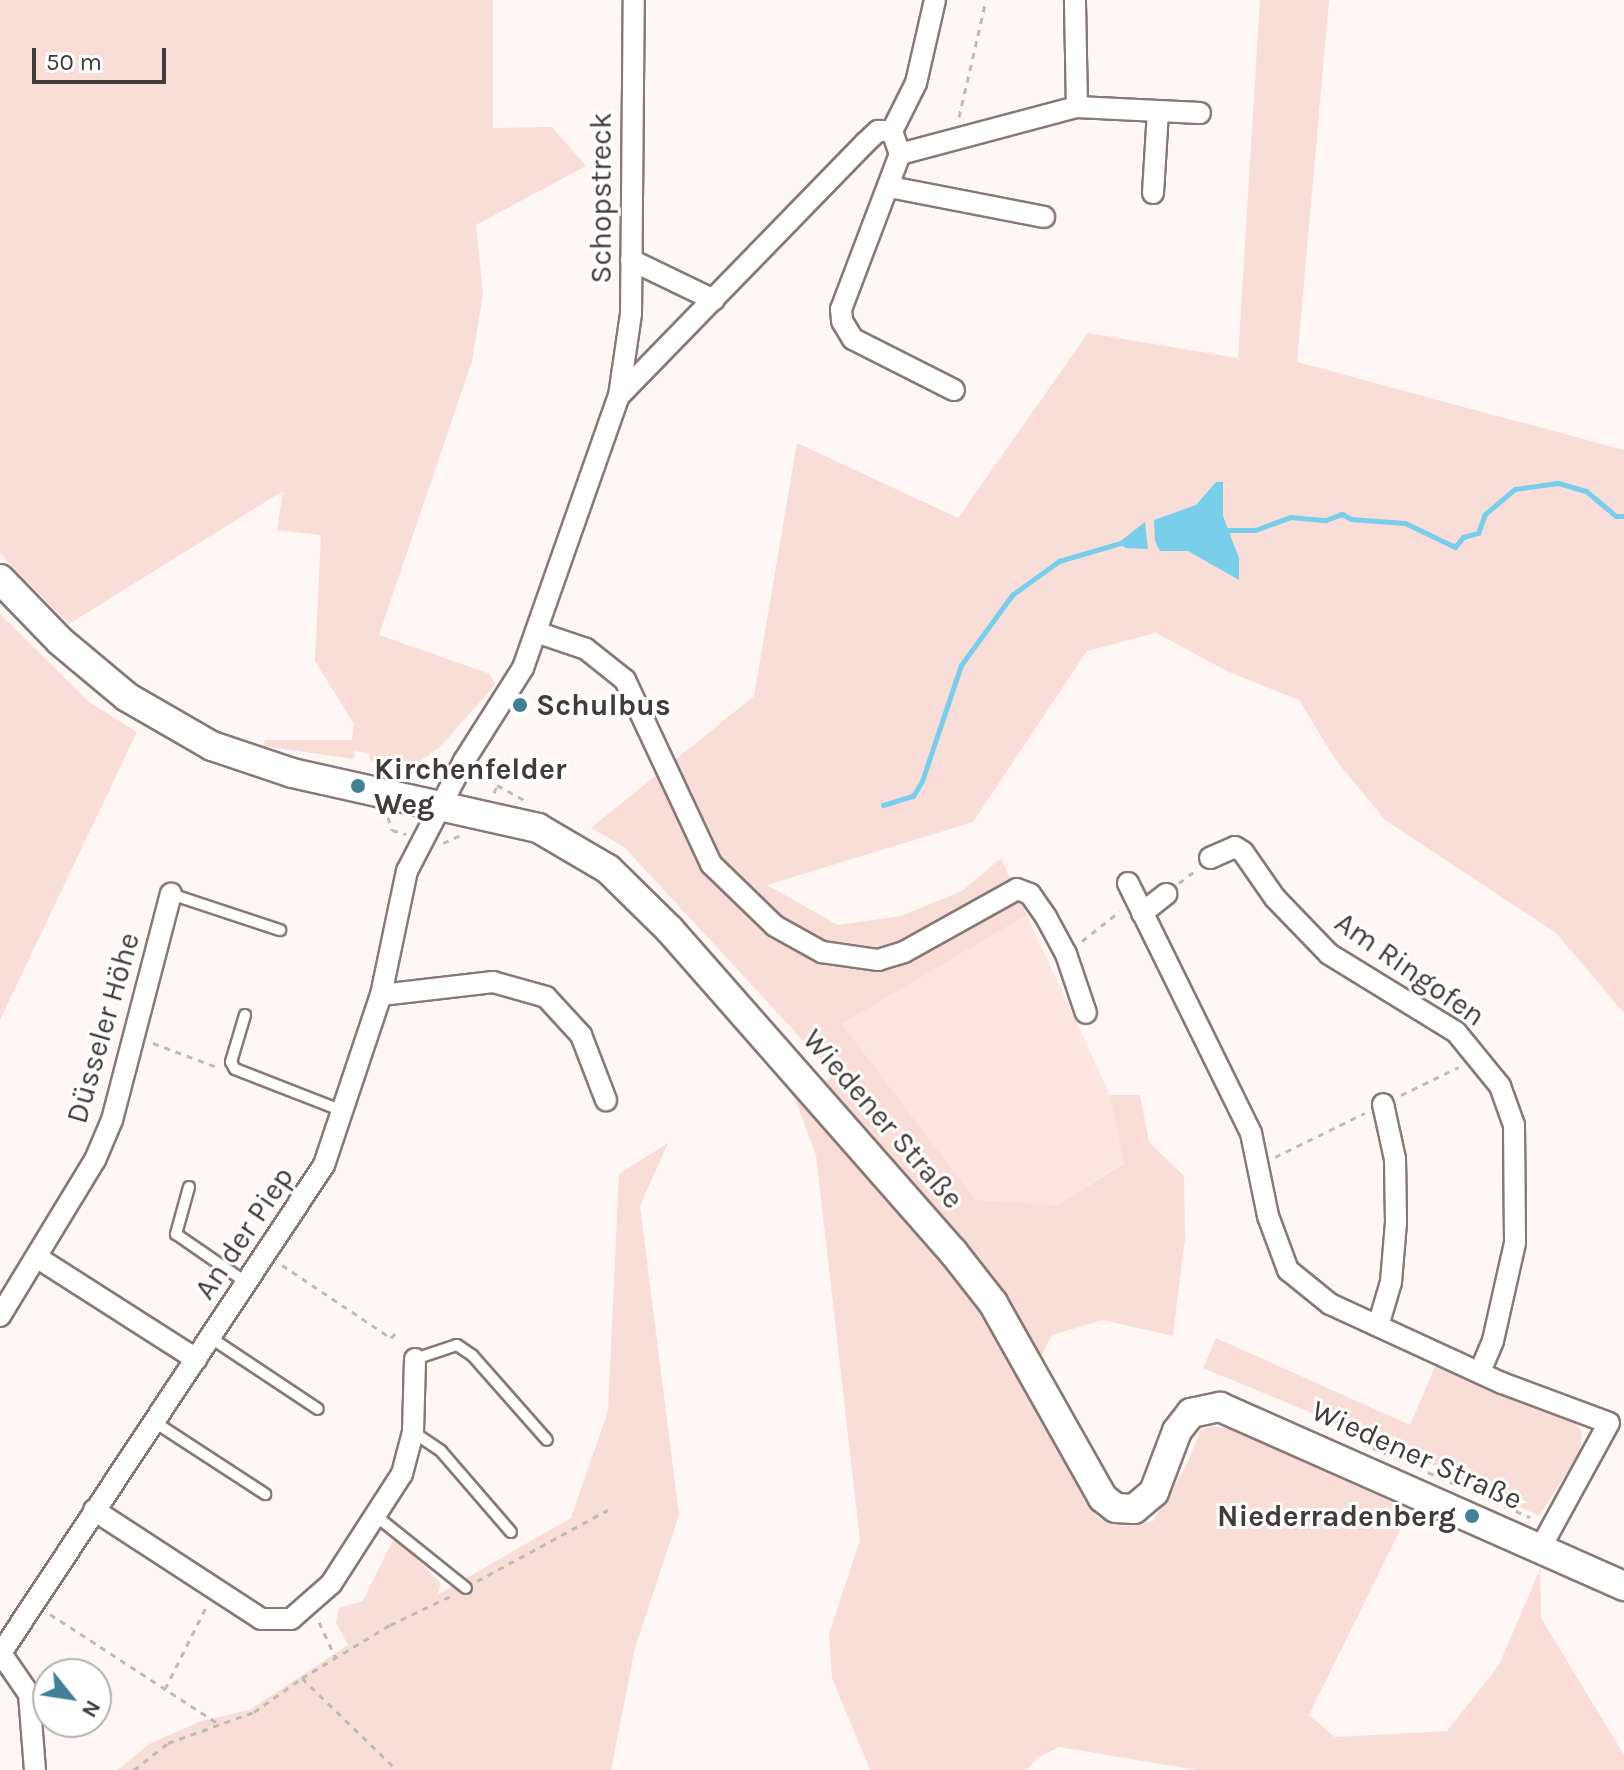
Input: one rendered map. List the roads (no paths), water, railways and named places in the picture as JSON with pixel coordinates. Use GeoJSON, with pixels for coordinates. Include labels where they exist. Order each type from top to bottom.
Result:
{"type":"FeatureCollection","features":[{"type":"Feature","properties":{"kind":"main road","name":"Wiedener Straße"},"geometry":{"type":"LineString","coordinates":[[0,579],[60,641],[127,697],[188,734],[292,773],[441,802],[538,828],[583,851],[670,930],[864,1146],[977,1283],[1054,1404],[1103,1498],[1116,1508],[1134,1509],[1154,1492],[1177,1431],[1191,1413],[1220,1407],[1547,1538],[1624,1586]]}},
{"type":"Feature","properties":{"kind":"street","name":"Schopstreck"},"geometry":{"type":"LineString","coordinates":[[619,396],[635,314],[631,260],[634,0]]}},
{"type":"Feature","properties":{"kind":"street"},"geometry":{"type":"LineString","coordinates":[[935,0],[916,83],[892,131],[900,154],[890,187],[841,309],[842,321],[853,339],[954,390]]}},
{"type":"Feature","properties":{"kind":"street"},"geometry":{"type":"LineString","coordinates":[[1075,0],[1077,107]]}},
{"type":"Feature","properties":{"kind":"street"},"geometry":{"type":"LineString","coordinates":[[900,154],[1077,107],[1200,113]]}},
{"type":"Feature","properties":{"kind":"street"},"geometry":{"type":"LineString","coordinates":[[1153,193],[1158,111]]}},
{"type":"Feature","properties":{"kind":"street"},"geometry":{"type":"LineString","coordinates":[[441,802],[509,696],[536,632],[619,396],[675,334],[714,300],[865,143],[878,131],[892,131]]}},
{"type":"Feature","properties":{"kind":"street"},"geometry":{"type":"LineString","coordinates":[[890,187],[1044,217]]}},
{"type":"Feature","properties":{"kind":"street"},"geometry":{"type":"LineString","coordinates":[[631,260],[674,285],[714,300]]}},
{"type":"Feature","properties":{"kind":"street"},"geometry":{"type":"LineString","coordinates":[[536,632],[586,649],[625,680],[711,864],[775,926],[822,952],[878,960],[904,952],[1017,889],[1030,894],[1046,917],[1066,954],[1086,1013]]}},
{"type":"Feature","properties":{"kind":"street","name":"An der Piep"},"geometry":{"type":"LineString","coordinates":[[0,1652],[320,1173],[345,1112],[381,995],[407,871],[441,802]]}},
{"type":"Feature","properties":{"kind":"street","name":"Am Ringofen"},"geometry":{"type":"LineString","coordinates":[[1210,858],[1235,847],[1243,852],[1275,898],[1329,954],[1456,1032],[1500,1086],[1514,1125],[1515,1243],[1497,1328],[1480,1371]]}},
{"type":"Feature","properties":{"kind":"street"},"geometry":{"type":"LineString","coordinates":[[1128,883],[1251,1133],[1268,1216],[1288,1270],[1330,1304],[1378,1326],[1480,1371],[1617,1420],[1547,1538]]}},
{"type":"Feature","properties":{"kind":"street","name":"Düsseler Höhe"},"geometry":{"type":"LineString","coordinates":[[0,1316],[38,1258],[112,1120],[171,894]]}},
{"type":"Feature","properties":{"kind":"street"},"geometry":{"type":"LineString","coordinates":[[1142,913],[1166,894]]}},
{"type":"Feature","properties":{"kind":"street"},"geometry":{"type":"LineString","coordinates":[[381,995],[493,982],[546,997],[581,1035],[606,1100]]}},
{"type":"Feature","properties":{"kind":"street"},"geometry":{"type":"LineString","coordinates":[[1378,1326],[1391,1282],[1396,1222],[1395,1159],[1383,1104]]}},
{"type":"Feature","properties":{"kind":"street"},"geometry":{"type":"LineString","coordinates":[[38,1258],[196,1359]]}},
{"type":"Feature","properties":{"kind":"street"},"geometry":{"type":"LineString","coordinates":[[94,1510],[215,1589],[275,1622],[291,1619],[331,1584],[402,1474],[413,1432],[415,1359]]}},
{"type":"Feature","properties":{"kind":"street"},"geometry":{"type":"LineString","coordinates":[[0,1652],[29,1694],[35,1770]]}},
{"type":"Feature","properties":{"kind":"lane"},"geometry":{"type":"LineString","coordinates":[[171,894],[280,930]]}},
{"type":"Feature","properties":{"kind":"lane"},"geometry":{"type":"LineString","coordinates":[[245,1015],[231,1062],[235,1069],[345,1112]]}},
{"type":"Feature","properties":{"kind":"lane"},"geometry":{"type":"LineString","coordinates":[[189,1187],[176,1234],[247,1283]]}},
{"type":"Feature","properties":{"kind":"lane"},"geometry":{"type":"LineString","coordinates":[[211,1338],[318,1409]]}},
{"type":"Feature","properties":{"kind":"lane"},"geometry":{"type":"LineString","coordinates":[[415,1359],[457,1345],[472,1355],[547,1440]]}},
{"type":"Feature","properties":{"kind":"lane"},"geometry":{"type":"LineString","coordinates":[[153,1421],[265,1494]]}},
{"type":"Feature","properties":{"kind":"lane"},"geometry":{"type":"LineString","coordinates":[[413,1432],[441,1451],[511,1532]]}},
{"type":"Feature","properties":{"kind":"lane"},"geometry":{"type":"LineString","coordinates":[[376,1516],[466,1588]]}},
{"type":"Feature","properties":{"kind":"water"},"geometry":{"type":"Polygon","coordinates":[[[1216,482],[1223,482],[1223,516],[1239,558],[1239,580],[1188,551],[1160,551],[1155,541],[1154,520],[1196,505],[1216,482]]]}},
{"type":"Feature","properties":{"kind":"water"},"geometry":{"type":"Polygon","coordinates":[[[1145,522],[1148,549],[1126,548],[1118,543],[1145,522]]]}},
{"type":"Feature","properties":{"kind":"waterway"},"geometry":{"type":"LineString","coordinates":[[1225,530],[1255,530],[1290,517],[1326,520],[1342,514],[1351,519],[1405,523],[1455,547],[1463,537],[1478,533],[1485,514],[1515,489],[1558,483],[1586,491],[1616,516],[1624,516]]}},
{"type":"Feature","properties":{"kind":"waterway"},"geometry":{"type":"LineString","coordinates":[[883,805],[913,796],[922,781],[961,665],[1012,595],[1059,561],[1124,542]]}},
{"type":"Feature","properties":{"kind":"place","name":"Schulbus"},"geometry":{"type":"Point","coordinates":[520,705]}},
{"type":"Feature","properties":{"kind":"place","name":"Kirchenfelder Weg"},"geometry":{"type":"Point","coordinates":[358,786]}},
{"type":"Feature","properties":{"kind":"place","name":"Niederradenberg"},"geometry":{"type":"Point","coordinates":[1472,1516]}}]}
